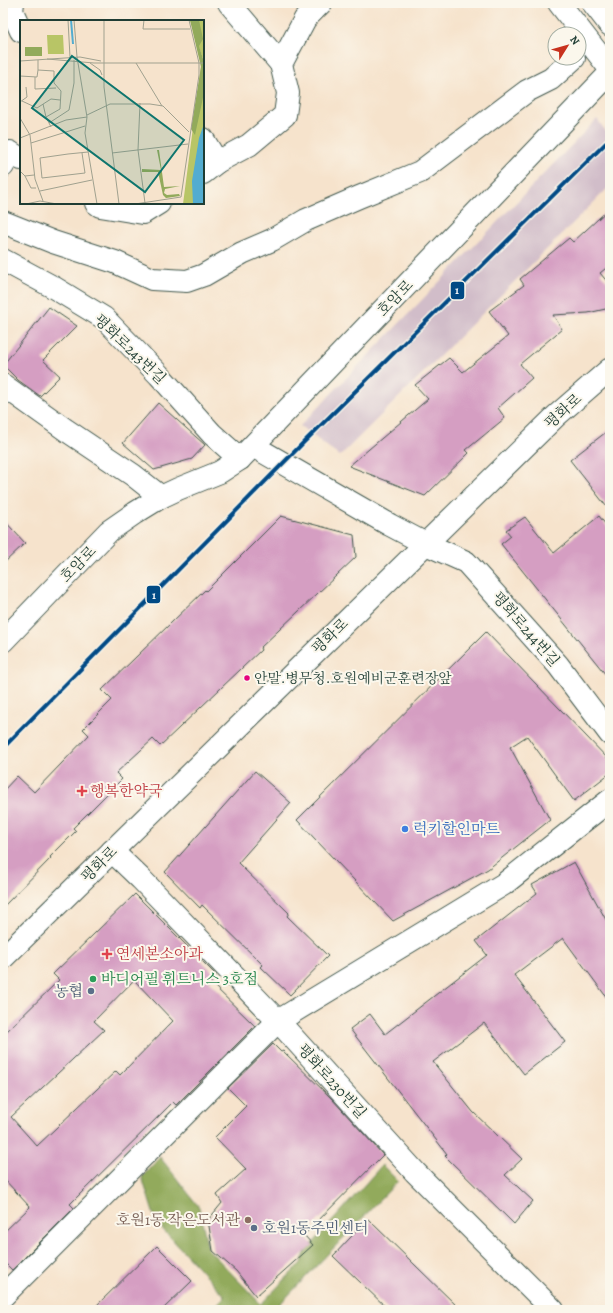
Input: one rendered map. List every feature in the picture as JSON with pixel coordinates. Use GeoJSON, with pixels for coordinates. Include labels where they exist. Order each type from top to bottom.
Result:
{"type":"FeatureCollection","features":[{"type":"Feature","properties":{"kind":"street"},"geometry":{"type":"LineString","coordinates":[[13,3],[12,11],[20,29]]}},
{"type":"Feature","properties":{"kind":"street"},"geometry":{"type":"LineString","coordinates":[[204,143],[210,168],[249,145],[285,115],[288,93],[281,64],[229,3]]}},
{"type":"Feature","properties":{"kind":"street"},"geometry":{"type":"LineString","coordinates":[[281,64],[305,19],[321,3]]}},
{"type":"Feature","properties":{"kind":"street"},"geometry":{"type":"LineString","coordinates":[[559,3],[572,26]]}},
{"type":"Feature","properties":{"kind":"street"},"geometry":{"type":"LineString","coordinates":[[593,3],[610,25]]}},
{"type":"Feature","properties":{"kind":"street"},"geometry":{"type":"LineString","coordinates":[[587,51],[610,69]]}},
{"type":"Feature","properties":{"kind":"street"},"geometry":{"type":"LineString","coordinates":[[3,222],[53,242],[115,262],[152,279],[187,281],[204,276],[242,253],[272,240],[306,220],[359,196],[420,172],[527,91],[551,79],[565,66]]}},
{"type":"Feature","properties":{"kind":"street","name":"호암로"},"geometry":{"type":"LineString","coordinates":[[3,641],[110,531],[134,513],[161,497],[220,472],[247,453],[610,73]]}},
{"type":"Feature","properties":{"kind":"street"},"geometry":{"type":"LineString","coordinates":[[97,204],[100,206],[143,213],[157,204]]}},
{"type":"Feature","properties":{"kind":"street","name":"평화로243번길"},"geometry":{"type":"LineString","coordinates":[[3,260],[53,287],[104,318],[212,434],[426,544]]}},
{"type":"Feature","properties":{"kind":"street","name":"평화로"},"geometry":{"type":"LineString","coordinates":[[3,958],[556,416],[610,370]]}},
{"type":"Feature","properties":{"kind":"street"},"geometry":{"type":"LineString","coordinates":[[3,385],[133,475],[161,497]]}},
{"type":"Feature","properties":{"kind":"street","name":"평화로244번길"},"geometry":{"type":"LineString","coordinates":[[426,544],[466,562],[558,665],[610,734]]}},
{"type":"Feature","properties":{"kind":"street"},"geometry":{"type":"LineString","coordinates":[[3,1296],[278,1021],[504,884],[610,800]]}},
{"type":"Feature","properties":{"kind":"street","name":"평화로230번길"},"geometry":{"type":"LineString","coordinates":[[112,851],[278,1021],[415,1172],[553,1310]]}},
{"type":"Feature","properties":{"kind":"shaded area"},"geometry":{"type":"Polygon","coordinates":[[[597,119],[610,137],[610,186],[340,456],[300,426],[597,119]]]}},
{"type":"Feature","properties":{"kind":"green space"},"geometry":{"type":"Polygon","coordinates":[[[160,1157],[199,1207],[208,1249],[261,1304],[301,1263],[306,1251],[382,1165],[398,1181],[280,1304],[270,1310],[212,1310],[225,1296],[156,1222],[142,1177],[160,1157]]]}},
{"type":"Feature","properties":{"kind":"building"},"geometry":{"type":"Polygon","coordinates":[[[610,208],[610,265],[600,273],[610,285],[610,308],[588,313],[553,315],[562,329],[520,364],[532,378],[498,408],[505,418],[466,450],[469,453],[425,496],[349,466],[428,399],[415,385],[449,358],[463,372],[508,336],[489,311],[524,285],[520,279],[569,238],[573,242],[610,208]]]}},
{"type":"Feature","properties":{"kind":"building"},"geometry":{"type":"Polygon","coordinates":[[[49,307],[77,326],[43,360],[60,376],[40,396],[18,380],[3,365],[49,307]]]}},
{"type":"Feature","properties":{"kind":"building"},"geometry":{"type":"Polygon","coordinates":[[[158,403],[205,445],[192,459],[154,470],[123,443],[158,403]]]}},
{"type":"Feature","properties":{"kind":"building"},"geometry":{"type":"Polygon","coordinates":[[[610,429],[610,511],[570,460],[610,429]]]}},
{"type":"Feature","properties":{"kind":"building"},"geometry":{"type":"Polygon","coordinates":[[[281,516],[354,535],[356,557],[160,746],[153,739],[116,773],[122,779],[73,828],[76,831],[3,907],[3,791],[17,776],[34,792],[89,735],[83,729],[112,700],[102,690],[205,590],[206,591],[281,516]]]}},
{"type":"Feature","properties":{"kind":"building"},"geometry":{"type":"Polygon","coordinates":[[[599,516],[610,530],[610,680],[501,544],[511,536],[506,530],[525,517],[554,553],[599,516]]]}},
{"type":"Feature","properties":{"kind":"building"},"geometry":{"type":"Polygon","coordinates":[[[3,519],[25,543],[3,564],[3,519]]]}},
{"type":"Feature","properties":{"kind":"building"},"geometry":{"type":"Polygon","coordinates":[[[486,632],[610,761],[610,773],[574,801],[527,736],[510,747],[550,820],[488,869],[393,921],[297,820],[486,632]]]}},
{"type":"Feature","properties":{"kind":"building"},"geometry":{"type":"Polygon","coordinates":[[[255,771],[291,803],[238,863],[289,913],[287,916],[328,956],[290,995],[261,967],[263,965],[202,905],[200,908],[165,872],[255,771]]]}},
{"type":"Feature","properties":{"kind":"building"},"geometry":{"type":"Polygon","coordinates":[[[574,862],[610,927],[610,1002],[563,938],[514,975],[565,1042],[524,1074],[484,1023],[433,1062],[473,1112],[522,1159],[505,1175],[533,1201],[514,1224],[445,1156],[447,1154],[350,1029],[370,1014],[385,1034],[487,955],[476,941],[537,893],[532,885],[574,862]]]}},
{"type":"Feature","properties":{"kind":"building"},"geometry":{"type":"Polygon","coordinates":[[[135,894],[216,975],[209,981],[255,1026],[176,1105],[173,1102],[70,1204],[74,1208],[12,1270],[3,1261],[3,1233],[30,1207],[3,1178],[3,1035],[59,980],[53,974],[135,894]],[[134,980],[94,1021],[104,1030],[11,1117],[37,1146],[116,1071],[120,1075],[173,1021],[134,980]]]}},
{"type":"Feature","properties":{"kind":"building"},"geometry":{"type":"Polygon","coordinates":[[[273,1044],[281,1052],[283,1051],[332,1099],[383,1155],[304,1235],[313,1245],[256,1296],[236,1271],[213,1251],[208,1220],[222,1203],[217,1195],[246,1169],[215,1137],[246,1106],[228,1088],[273,1044]]]}},
{"type":"Feature","properties":{"kind":"building"},"geometry":{"type":"Polygon","coordinates":[[[368,1219],[461,1310],[389,1310],[333,1256],[368,1219]]]}},
{"type":"Feature","properties":{"kind":"building"},"geometry":{"type":"Polygon","coordinates":[[[157,1246],[192,1281],[162,1310],[92,1310],[157,1246]]]}},
{"type":"Feature","properties":{"kind":"transit line","name":"1"},"geometry":{"type":"LineString","coordinates":[[3,748],[304,442],[610,139]]}},
{"type":"Feature","properties":{"kind":"place","name":"안말.병무청.호원예비군훈련장앞"},"geometry":{"type":"Point","coordinates":[247,678]}},
{"type":"Feature","properties":{"kind":"place","name":"행복한약국"},"geometry":{"type":"Point","coordinates":[82,791]}},
{"type":"Feature","properties":{"kind":"place","name":"럭키할인마트"},"geometry":{"type":"Point","coordinates":[405,829]}},
{"type":"Feature","properties":{"kind":"place","name":"연세본소아과"},"geometry":{"type":"Point","coordinates":[107,954]}},
{"type":"Feature","properties":{"kind":"place","name":"바디어필 휘트니스 3호점"},"geometry":{"type":"Point","coordinates":[93,979]}},
{"type":"Feature","properties":{"kind":"place","name":"농협"},"geometry":{"type":"Point","coordinates":[91,991]}},
{"type":"Feature","properties":{"kind":"place","name":"호원1동 작은도서관"},"geometry":{"type":"Point","coordinates":[248,1220]}},
{"type":"Feature","properties":{"kind":"place","name":"호원1동주민센터"},"geometry":{"type":"Point","coordinates":[254,1228]}}]}
